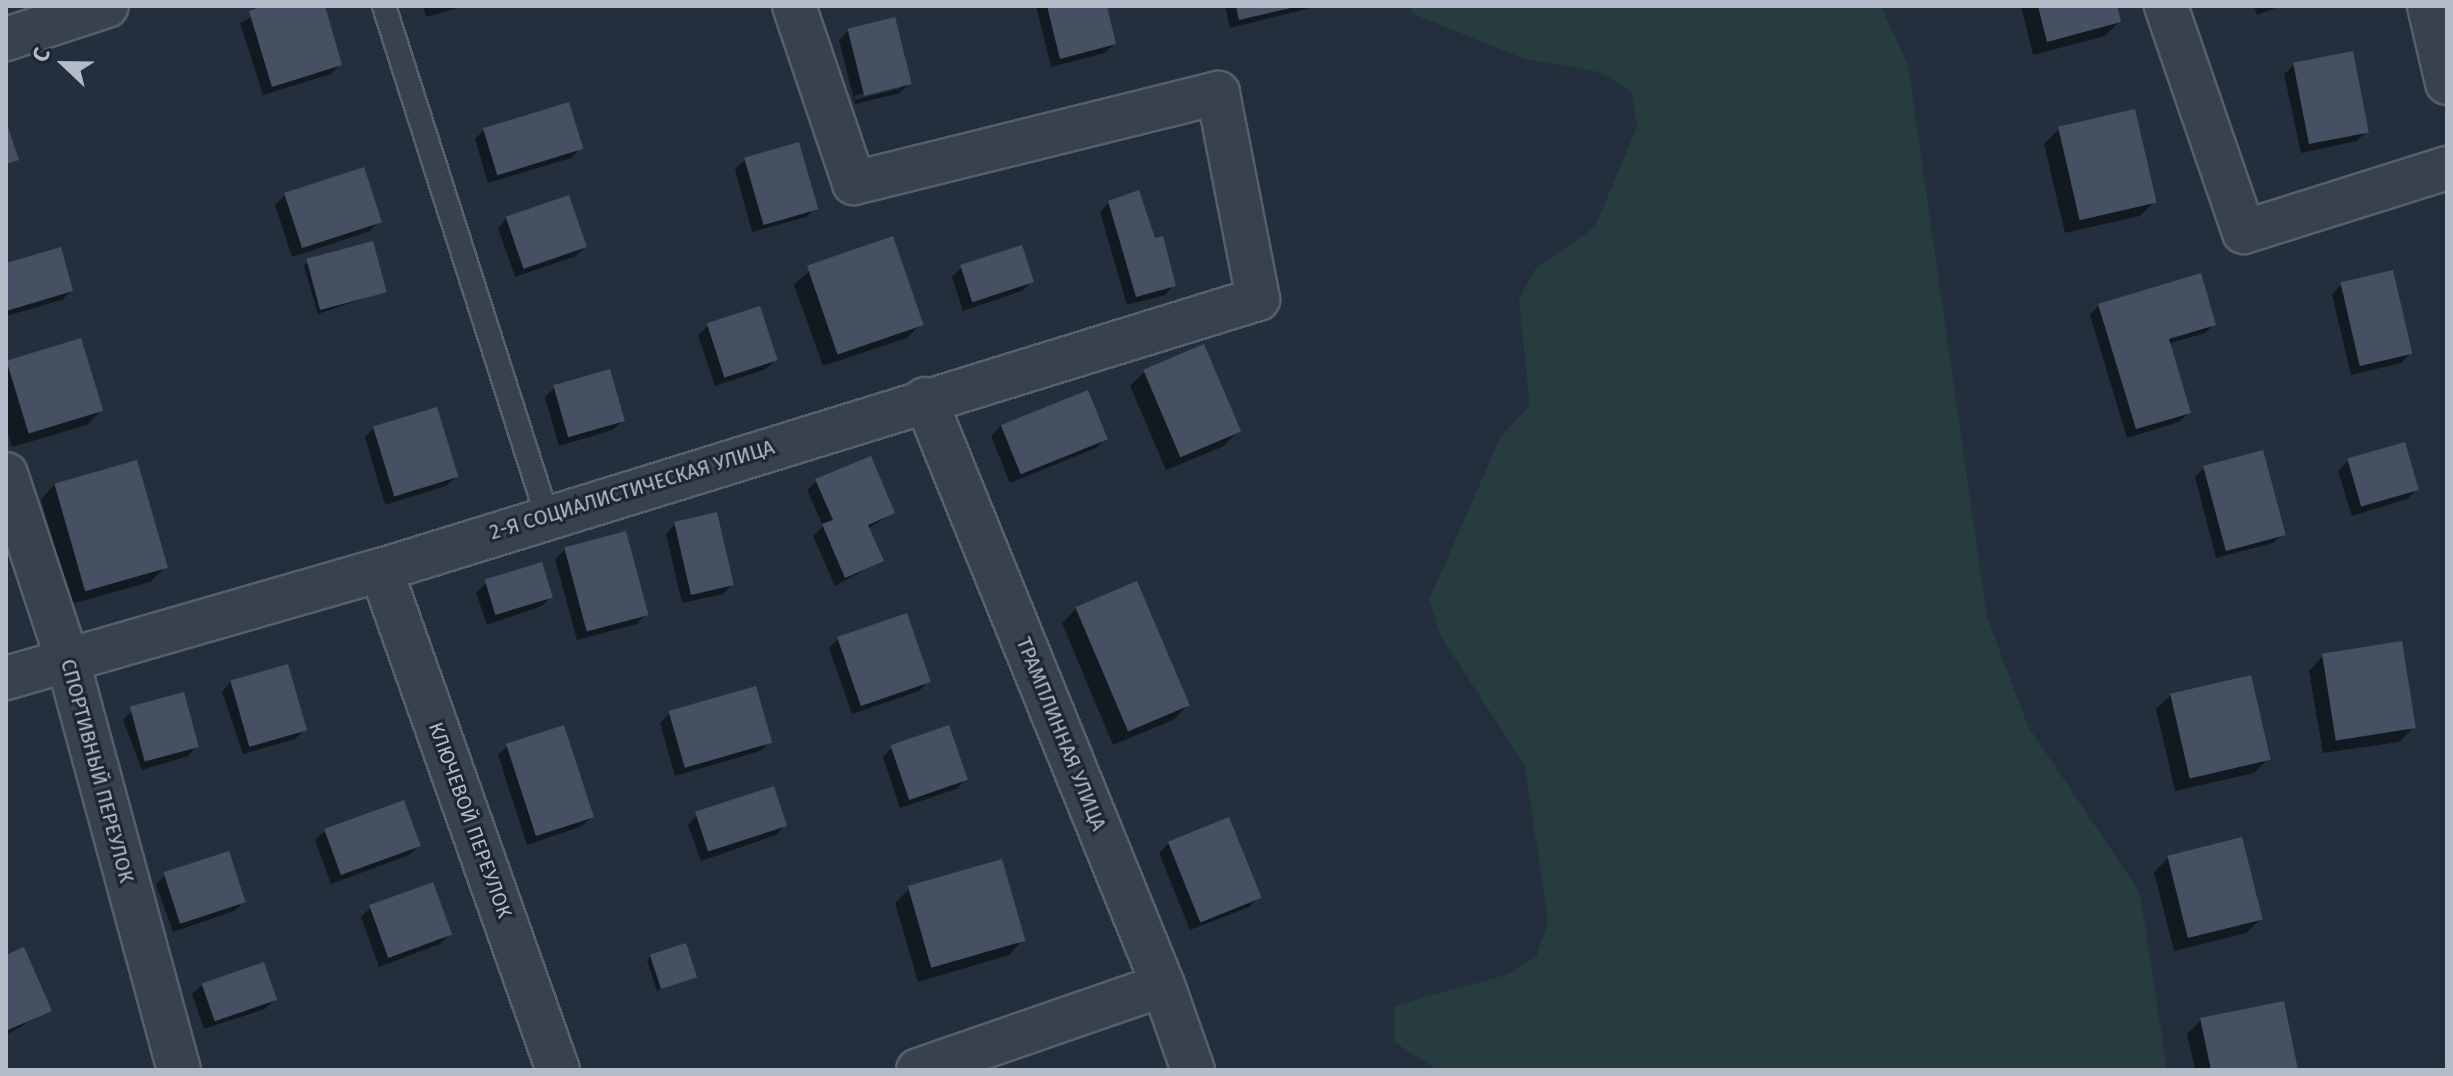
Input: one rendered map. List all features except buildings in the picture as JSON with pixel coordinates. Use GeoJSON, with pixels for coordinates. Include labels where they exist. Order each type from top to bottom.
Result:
{"type":"FeatureCollection","features":[{"type":"Feature","properties":{"kind":"street"},"geometry":{"type":"LineString","coordinates":[[6,39],[107,6]]}},
{"type":"Feature","properties":{"kind":"street","name":"2-Я СОЦИАЛИСТИЧЕСКАЯ УЛИЦА"},"geometry":{"type":"LineString","coordinates":[[6,678],[381,570],[925,399],[1258,299],[1218,93],[854,183],[794,6]]}},
{"type":"Feature","properties":{"kind":"street"},"geometry":{"type":"LineString","coordinates":[[2166,6],[2244,232],[2447,168]]}},
{"type":"Feature","properties":{"kind":"street"},"geometry":{"type":"LineString","coordinates":[[2429,6],[2447,83]]}},
{"type":"Feature","properties":{"kind":"street","name":"ТРАМПЛИННАЯ УЛИЦА"},"geometry":{"type":"LineString","coordinates":[[925,399],[1163,985],[1193,1070]]}},
{"type":"Feature","properties":{"kind":"street","name":"СПОРТИВНЫЙ ПЕРЕУЛОК"},"geometry":{"type":"LineString","coordinates":[[6,474],[67,658],[179,1070]]}},
{"type":"Feature","properties":{"kind":"street","name":"КЛЮЧЕВОЙ ПЕРЕУЛОК"},"geometry":{"type":"LineString","coordinates":[[381,570],[558,1070]]}},
{"type":"Feature","properties":{"kind":"street"},"geometry":{"type":"LineString","coordinates":[[918,1070],[1163,985]]}},
{"type":"Feature","properties":{"kind":"lane"},"geometry":{"type":"LineString","coordinates":[[384,6],[547,516]]}},
{"type":"Feature","properties":{"kind":"green space"},"geometry":{"type":"Polygon","coordinates":[[[1410,6],[1881,6],[1908,66],[1987,617],[2028,726],[2140,893],[2167,1070],[1438,1070],[1394,1042],[1394,1006],[1506,975],[1536,957],[1548,923],[1525,765],[1441,637],[1429,600],[1501,436],[1530,406],[1519,299],[1536,268],[1595,227],[1637,127],[1631,91],[1599,72],[1525,59],[1413,14],[1410,6]]]}}]}
